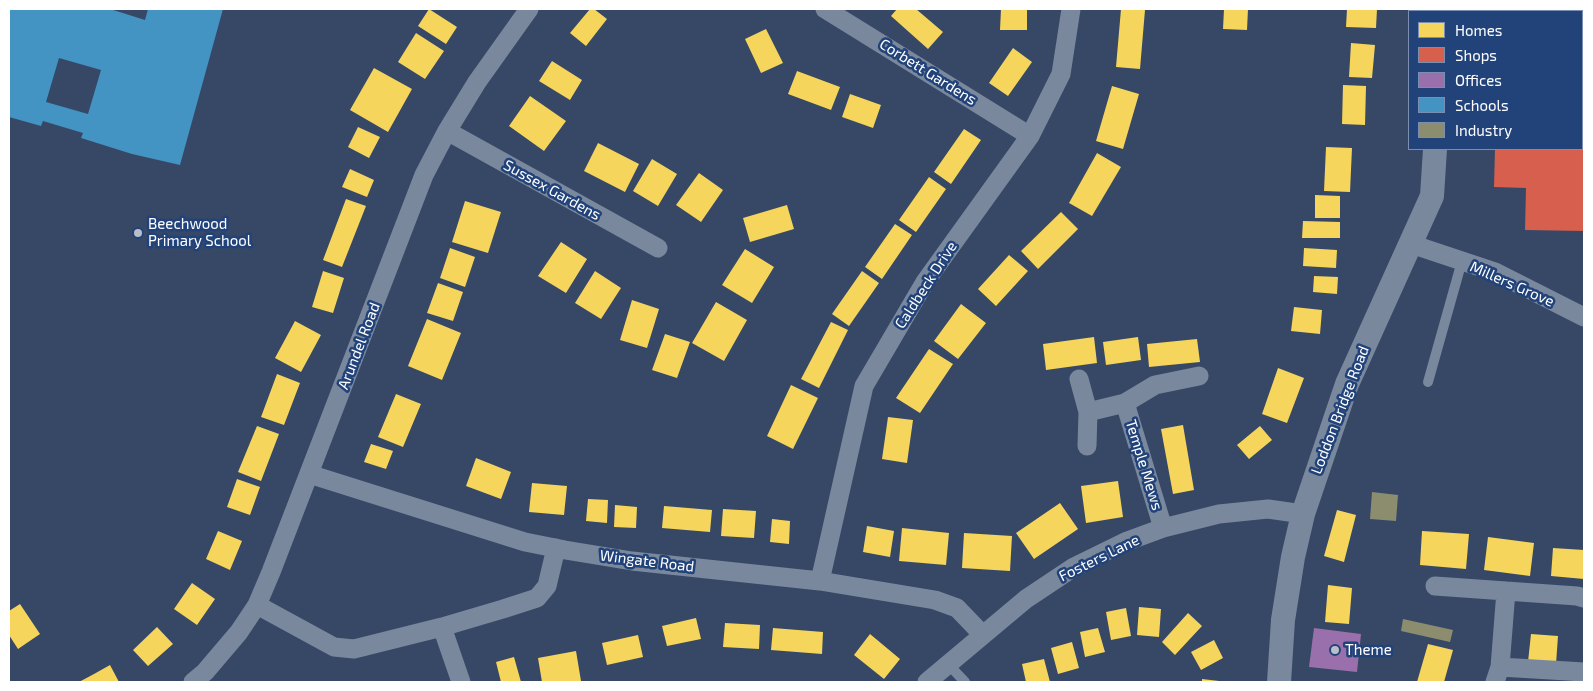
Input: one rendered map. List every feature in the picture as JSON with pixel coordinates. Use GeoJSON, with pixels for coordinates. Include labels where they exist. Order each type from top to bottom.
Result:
{"type":"FeatureCollection","features":[{"type":"Feature","properties":{"kind":"street","name":"Arundel Road"},"geometry":{"type":"LineString","coordinates":[[193,682],[205,672],[239,632],[257,605],[272,572],[424,175],[447,131],[477,82],[529,9]]}},
{"type":"Feature","properties":{"kind":"street","name":"Corbett Gardens"},"geometry":{"type":"LineString","coordinates":[[825,9],[1030,136]]}},
{"type":"Feature","properties":{"kind":"street","name":"Caldbeck Drive"},"geometry":{"type":"LineString","coordinates":[[820,581],[864,386],[925,282],[1030,136],[1061,74],[1071,9]]}},
{"type":"Feature","properties":{"kind":"street","name":"Sussex Gardens"},"geometry":{"type":"LineString","coordinates":[[447,131],[658,248]]}},
{"type":"Feature","properties":{"kind":"street","name":"Loddon Bridge Road"},"geometry":{"type":"LineString","coordinates":[[1279,682],[1283,620],[1293,557],[1303,514],[1347,384],[1432,196],[1435,150]]}},
{"type":"Feature","properties":{"kind":"street","name":"Millers Grove"},"geometry":{"type":"LineString","coordinates":[[1411,244],[1495,272],[1584,317]]}},
{"type":"Feature","properties":{"kind":"street","name":"Temple Mews"},"geometry":{"type":"LineString","coordinates":[[1088,412],[1124,403],[1154,385],[1199,376]]}},
{"type":"Feature","properties":{"kind":"street"},"geometry":{"type":"LineString","coordinates":[[1079,379],[1088,412],[1087,446]]}},
{"type":"Feature","properties":{"kind":"street","name":"Temple Mews"},"geometry":{"type":"LineString","coordinates":[[1124,403],[1163,528]]}},
{"type":"Feature","properties":{"kind":"street","name":"Wingate Road"},"geometry":{"type":"LineString","coordinates":[[309,474],[516,539],[556,548],[632,561],[820,581],[935,600],[957,608],[982,634]]}},
{"type":"Feature","properties":{"kind":"street","name":"Fosters Lane"},"geometry":{"type":"LineString","coordinates":[[927,682],[1026,598],[1074,567],[1125,542],[1163,528],[1219,514],[1250,510],[1282,510],[1303,514]]}},
{"type":"Feature","properties":{"kind":"street"},"geometry":{"type":"LineString","coordinates":[[257,605],[334,647],[354,649],[442,627],[537,598],[548,586],[556,548]]}},
{"type":"Feature","properties":{"kind":"street"},"geometry":{"type":"LineString","coordinates":[[1435,586],[1584,598]]}},
{"type":"Feature","properties":{"kind":"street"},"geometry":{"type":"LineString","coordinates":[[1506,591],[1498,674],[1584,672]]}},
{"type":"Feature","properties":{"kind":"street"},"geometry":{"type":"LineString","coordinates":[[442,627],[461,682]]}},
{"type":"Feature","properties":{"kind":"lane"},"geometry":{"type":"LineString","coordinates":[[1428,382],[1462,261]]}},
{"type":"Feature","properties":{"kind":"lane"},"geometry":{"type":"LineString","coordinates":[[948,664],[964,682]]}},
{"type":"Feature","properties":{"kind":"building: Homes"},"geometry":{"type":"Polygon","coordinates":[[[429,9],[457,27],[446,44],[418,26],[429,9]]]}},
{"type":"Feature","properties":{"kind":"building: Homes"},"geometry":{"type":"Polygon","coordinates":[[[590,9],[594,9],[607,19],[586,46],[570,33],[590,9]]]}},
{"type":"Feature","properties":{"kind":"building: Homes"},"geometry":{"type":"Polygon","coordinates":[[[897,9],[916,9],[943,32],[928,49],[891,16],[897,9]]]}},
{"type":"Feature","properties":{"kind":"building: Homes"},"geometry":{"type":"Polygon","coordinates":[[[1001,9],[1027,9],[1027,30],[1000,30],[1001,9]]]}},
{"type":"Feature","properties":{"kind":"building: Homes"},"geometry":{"type":"Polygon","coordinates":[[[1121,9],[1145,10],[1140,69],[1116,67],[1121,9]]]}},
{"type":"Feature","properties":{"kind":"building: Homes"},"geometry":{"type":"Polygon","coordinates":[[[1224,9],[1248,9],[1247,30],[1223,29],[1224,9]]]}},
{"type":"Feature","properties":{"kind":"building: Homes"},"geometry":{"type":"Polygon","coordinates":[[[1347,9],[1377,9],[1376,28],[1346,27],[1347,9]]]}},
{"type":"Feature","properties":{"kind":"building: Homes"},"geometry":{"type":"Polygon","coordinates":[[[766,29],[783,63],[761,73],[745,39],[766,29]]]}},
{"type":"Feature","properties":{"kind":"building: Homes"},"geometry":{"type":"Polygon","coordinates":[[[416,33],[444,51],[425,79],[398,62],[416,33]]]}},
{"type":"Feature","properties":{"kind":"building: Homes"},"geometry":{"type":"Polygon","coordinates":[[[1351,43],[1375,45],[1372,78],[1349,77],[1351,43]]]}},
{"type":"Feature","properties":{"kind":"building: Homes"},"geometry":{"type":"Polygon","coordinates":[[[1013,48],[1032,62],[1008,96],[989,83],[1013,48]]]}},
{"type":"Feature","properties":{"kind":"building: Homes"},"geometry":{"type":"Polygon","coordinates":[[[552,61],[582,80],[570,100],[539,81],[552,61]]]}},
{"type":"Feature","properties":{"kind":"building: Homes"},"geometry":{"type":"Polygon","coordinates":[[[374,68],[412,89],[388,132],[350,110],[374,68]]]}},
{"type":"Feature","properties":{"kind":"building: Homes"},"geometry":{"type":"Polygon","coordinates":[[[797,71],[840,87],[831,110],[788,94],[797,71]]]}},
{"type":"Feature","properties":{"kind":"building: Homes"},"geometry":{"type":"Polygon","coordinates":[[[1343,85],[1366,86],[1365,125],[1342,124],[1343,85]]]}},
{"type":"Feature","properties":{"kind":"building: Homes"},"geometry":{"type":"Polygon","coordinates":[[[1112,86],[1139,94],[1123,149],[1096,141],[1112,86]]]}},
{"type":"Feature","properties":{"kind":"building: Homes"},"geometry":{"type":"Polygon","coordinates":[[[850,94],[881,105],[873,128],[842,117],[850,94]]]}},
{"type":"Feature","properties":{"kind":"building: Homes"},"geometry":{"type":"Polygon","coordinates":[[[530,96],[566,121],[544,151],[509,126],[530,96]]]}},
{"type":"Feature","properties":{"kind":"building: Homes"},"geometry":{"type":"Polygon","coordinates":[[[358,127],[380,137],[369,158],[348,147],[358,127]]]}},
{"type":"Feature","properties":{"kind":"building: Homes"},"geometry":{"type":"Polygon","coordinates":[[[964,129],[981,140],[951,184],[934,172],[964,129]]]}},
{"type":"Feature","properties":{"kind":"building: Homes"},"geometry":{"type":"Polygon","coordinates":[[[598,143],[639,164],[625,192],[584,171],[598,143]]]}},
{"type":"Feature","properties":{"kind":"building: Homes"},"geometry":{"type":"Polygon","coordinates":[[[1326,147],[1352,148],[1350,192],[1324,191],[1326,147]]]}},
{"type":"Feature","properties":{"kind":"building: Homes"},"geometry":{"type":"Polygon","coordinates":[[[1097,153],[1121,167],[1092,216],[1069,203],[1097,153]]]}},
{"type":"Feature","properties":{"kind":"building: Homes"},"geometry":{"type":"Polygon","coordinates":[[[652,159],[677,174],[658,206],[633,191],[652,159]]]}},
{"type":"Feature","properties":{"kind":"building: Homes"},"geometry":{"type":"Polygon","coordinates":[[[350,169],[374,180],[367,197],[342,187],[350,169]]]}},
{"type":"Feature","properties":{"kind":"building: Homes"},"geometry":{"type":"Polygon","coordinates":[[[699,173],[723,190],[701,222],[676,205],[699,173]]]}},
{"type":"Feature","properties":{"kind":"building: Homes"},"geometry":{"type":"Polygon","coordinates":[[[929,177],[946,189],[916,232],[899,220],[929,177]]]}},
{"type":"Feature","properties":{"kind":"building: Homes"},"geometry":{"type":"Polygon","coordinates":[[[1315,195],[1340,196],[1340,218],[1315,218],[1315,195]]]}},
{"type":"Feature","properties":{"kind":"building: Homes"},"geometry":{"type":"Polygon","coordinates":[[[346,199],[366,206],[342,267],[323,260],[346,199]]]}},
{"type":"Feature","properties":{"kind":"building: Homes"},"geometry":{"type":"Polygon","coordinates":[[[465,201],[501,212],[488,253],[452,242],[465,201]]]}},
{"type":"Feature","properties":{"kind":"building: Homes"},"geometry":{"type":"Polygon","coordinates":[[[787,205],[794,229],[750,242],[743,218],[787,205]]]}},
{"type":"Feature","properties":{"kind":"building: Homes"},"geometry":{"type":"Polygon","coordinates":[[[1061,212],[1078,229],[1038,269],[1021,251],[1061,212]]]}},
{"type":"Feature","properties":{"kind":"building: Homes"},"geometry":{"type":"Polygon","coordinates":[[[1303,221],[1340,222],[1340,238],[1302,238],[1303,221]]]}},
{"type":"Feature","properties":{"kind":"building: Homes"},"geometry":{"type":"Polygon","coordinates":[[[895,224],[912,235],[882,279],[865,267],[895,224]]]}},
{"type":"Feature","properties":{"kind":"building: Homes"},"geometry":{"type":"Polygon","coordinates":[[[561,242],[587,259],[566,293],[538,276],[561,242]]]}},
{"type":"Feature","properties":{"kind":"building: Homes"},"geometry":{"type":"Polygon","coordinates":[[[450,248],[475,257],[465,287],[440,278],[450,248]]]}},
{"type":"Feature","properties":{"kind":"building: Homes"},"geometry":{"type":"Polygon","coordinates":[[[1304,248],[1337,250],[1336,268],[1303,266],[1304,248]]]}},
{"type":"Feature","properties":{"kind":"building: Homes"},"geometry":{"type":"Polygon","coordinates":[[[745,249],[774,267],[752,303],[722,285],[745,249]]]}},
{"type":"Feature","properties":{"kind":"building: Homes"},"geometry":{"type":"Polygon","coordinates":[[[1009,255],[1028,271],[996,306],[978,289],[1009,255]]]}},
{"type":"Feature","properties":{"kind":"building: Homes"},"geometry":{"type":"Polygon","coordinates":[[[323,271],[344,278],[333,313],[312,307],[323,271]]]}},
{"type":"Feature","properties":{"kind":"building: Homes"},"geometry":{"type":"Polygon","coordinates":[[[595,271],[621,288],[601,319],[575,303],[595,271]]]}},
{"type":"Feature","properties":{"kind":"building: Homes"},"geometry":{"type":"Polygon","coordinates":[[[862,271],[879,283],[849,326],[832,314],[862,271]]]}},
{"type":"Feature","properties":{"kind":"building: Homes"},"geometry":{"type":"Polygon","coordinates":[[[1314,276],[1338,277],[1337,294],[1313,292],[1314,276]]]}},
{"type":"Feature","properties":{"kind":"building: Homes"},"geometry":{"type":"Polygon","coordinates":[[[438,283],[463,292],[453,321],[427,313],[438,283]]]}},
{"type":"Feature","properties":{"kind":"building: Homes"},"geometry":{"type":"Polygon","coordinates":[[[632,300],[659,309],[647,348],[620,340],[632,300]]]}},
{"type":"Feature","properties":{"kind":"building: Homes"},"geometry":{"type":"Polygon","coordinates":[[[716,302],[747,320],[724,361],[692,343],[716,302]]]}},
{"type":"Feature","properties":{"kind":"building: Homes"},"geometry":{"type":"Polygon","coordinates":[[[961,304],[986,323],[958,359],[934,341],[961,304]]]}},
{"type":"Feature","properties":{"kind":"building: Homes"},"geometry":{"type":"Polygon","coordinates":[[[1294,307],[1322,310],[1320,334],[1291,331],[1294,307]]]}},
{"type":"Feature","properties":{"kind":"building: Homes"},"geometry":{"type":"Polygon","coordinates":[[[427,319],[461,333],[442,380],[408,366],[427,319]]]}},
{"type":"Feature","properties":{"kind":"building: Homes"},"geometry":{"type":"Polygon","coordinates":[[[295,321],[321,335],[301,372],[275,358],[295,321]]]}},
{"type":"Feature","properties":{"kind":"building: Homes"},"geometry":{"type":"Polygon","coordinates":[[[831,322],[848,330],[819,388],[801,379],[831,322]]]}},
{"type":"Feature","properties":{"kind":"building: Homes"},"geometry":{"type":"Polygon","coordinates":[[[665,334],[690,342],[677,378],[652,370],[665,334]]]}},
{"type":"Feature","properties":{"kind":"building: Homes"},"geometry":{"type":"Polygon","coordinates":[[[1094,337],[1097,363],[1046,370],[1043,344],[1094,337]]]}},
{"type":"Feature","properties":{"kind":"building: Homes"},"geometry":{"type":"Polygon","coordinates":[[[1138,337],[1141,360],[1106,365],[1103,342],[1138,337]]]}},
{"type":"Feature","properties":{"kind":"building: Homes"},"geometry":{"type":"Polygon","coordinates":[[[1197,339],[1200,362],[1149,367],[1147,344],[1197,339]]]}},
{"type":"Feature","properties":{"kind":"building: Homes"},"geometry":{"type":"Polygon","coordinates":[[[929,349],[953,364],[920,413],[896,398],[929,349]]]}},
{"type":"Feature","properties":{"kind":"building: Homes"},"geometry":{"type":"Polygon","coordinates":[[[1278,368],[1304,378],[1287,423],[1262,414],[1278,368]]]}},
{"type":"Feature","properties":{"kind":"building: Homes"},"geometry":{"type":"Polygon","coordinates":[[[277,374],[300,383],[284,425],[261,417],[277,374]]]}},
{"type":"Feature","properties":{"kind":"building: Homes"},"geometry":{"type":"Polygon","coordinates":[[[791,385],[818,398],[793,449],[767,436],[791,385]]]}},
{"type":"Feature","properties":{"kind":"building: Homes"},"geometry":{"type":"Polygon","coordinates":[[[396,394],[421,404],[403,447],[378,437],[396,394]]]}},
{"type":"Feature","properties":{"kind":"building: Homes"},"geometry":{"type":"Polygon","coordinates":[[[888,417],[913,420],[907,463],[882,459],[888,417]]]}},
{"type":"Feature","properties":{"kind":"building: Homes"},"geometry":{"type":"Polygon","coordinates":[[[1183,425],[1194,490],[1173,494],[1161,429],[1183,425]]]}},
{"type":"Feature","properties":{"kind":"building: Homes"},"geometry":{"type":"Polygon","coordinates":[[[257,426],[279,434],[261,481],[238,472],[257,426]]]}},
{"type":"Feature","properties":{"kind":"building: Homes"},"geometry":{"type":"Polygon","coordinates":[[[1260,426],[1272,440],[1249,459],[1237,445],[1260,426]]]}},
{"type":"Feature","properties":{"kind":"building: Homes"},"geometry":{"type":"Polygon","coordinates":[[[371,444],[393,451],[386,469],[364,462],[371,444]]]}},
{"type":"Feature","properties":{"kind":"building: Homes"},"geometry":{"type":"Polygon","coordinates":[[[476,458],[511,472],[501,499],[466,486],[476,458]]]}},
{"type":"Feature","properties":{"kind":"building: Homes"},"geometry":{"type":"Polygon","coordinates":[[[237,479],[260,487],[250,515],[227,507],[237,479]]]}},
{"type":"Feature","properties":{"kind":"building: Homes"},"geometry":{"type":"Polygon","coordinates":[[[1118,481],[1123,517],[1086,523],[1081,486],[1118,481]]]}},
{"type":"Feature","properties":{"kind":"building: Homes"},"geometry":{"type":"Polygon","coordinates":[[[532,483],[567,486],[564,515],[529,512],[532,483]]]}},
{"type":"Feature","properties":{"kind":"building: Homes"},"geometry":{"type":"Polygon","coordinates":[[[588,499],[608,500],[607,523],[586,521],[588,499]]]}},
{"type":"Feature","properties":{"kind":"building: Homes"},"geometry":{"type":"Polygon","coordinates":[[[1060,503],[1078,529],[1034,559],[1016,533],[1060,503]]]}},
{"type":"Feature","properties":{"kind":"building: Homes"},"geometry":{"type":"Polygon","coordinates":[[[615,505],[637,507],[636,528],[614,527],[615,505]]]}},
{"type":"Feature","properties":{"kind":"building: Homes"},"geometry":{"type":"Polygon","coordinates":[[[664,506],[712,510],[710,532],[662,528],[664,506]]]}},
{"type":"Feature","properties":{"kind":"building: Homes"},"geometry":{"type":"Polygon","coordinates":[[[723,509],[756,511],[754,538],[721,536],[723,509]]]}},
{"type":"Feature","properties":{"kind":"building: Homes"},"geometry":{"type":"Polygon","coordinates":[[[1337,510],[1356,515],[1344,562],[1324,556],[1337,510]]]}},
{"type":"Feature","properties":{"kind":"building: Homes"},"geometry":{"type":"Polygon","coordinates":[[[772,519],[790,521],[789,544],[770,542],[772,519]]]}},
{"type":"Feature","properties":{"kind":"building: Homes"},"geometry":{"type":"Polygon","coordinates":[[[867,526],[894,531],[890,557],[863,552],[867,526]]]}},
{"type":"Feature","properties":{"kind":"building: Homes"},"geometry":{"type":"Polygon","coordinates":[[[902,528],[949,533],[946,565],[899,561],[902,528]]]}},
{"type":"Feature","properties":{"kind":"building: Homes"},"geometry":{"type":"Polygon","coordinates":[[[218,531],[242,541],[230,570],[206,559],[218,531]]]}},
{"type":"Feature","properties":{"kind":"building: Homes"},"geometry":{"type":"Polygon","coordinates":[[[1422,531],[1469,534],[1466,569],[1420,565],[1422,531]]]}},
{"type":"Feature","properties":{"kind":"building: Homes"},"geometry":{"type":"Polygon","coordinates":[[[964,533],[1012,536],[1010,571],[962,568],[964,533]]]}},
{"type":"Feature","properties":{"kind":"building: Homes"},"geometry":{"type":"Polygon","coordinates":[[[1488,537],[1534,543],[1530,576],[1484,570],[1488,537]]]}},
{"type":"Feature","properties":{"kind":"building: Homes"},"geometry":{"type":"Polygon","coordinates":[[[1553,548],[1584,550],[1584,579],[1551,576],[1553,548]]]}},
{"type":"Feature","properties":{"kind":"building: Homes"},"geometry":{"type":"Polygon","coordinates":[[[192,583],[215,599],[197,625],[174,609],[192,583]]]}},
{"type":"Feature","properties":{"kind":"building: Homes"},"geometry":{"type":"Polygon","coordinates":[[[1328,585],[1352,588],[1349,624],[1325,622],[1328,585]]]}},
{"type":"Feature","properties":{"kind":"building: Homes"},"geometry":{"type":"Polygon","coordinates":[[[20,604],[40,634],[18,649],[9,635],[9,611],[20,604]]]}},
{"type":"Feature","properties":{"kind":"building: Homes"},"geometry":{"type":"Polygon","coordinates":[[[1139,607],[1161,609],[1159,637],[1137,635],[1139,607]]]}},
{"type":"Feature","properties":{"kind":"building: Homes"},"geometry":{"type":"Polygon","coordinates":[[[1126,608],[1131,636],[1111,640],[1106,612],[1126,608]]]}},
{"type":"Feature","properties":{"kind":"building: Homes"},"geometry":{"type":"Polygon","coordinates":[[[1188,613],[1202,626],[1175,655],[1162,642],[1188,613]]]}},
{"type":"Feature","properties":{"kind":"building: Homes"},"geometry":{"type":"Polygon","coordinates":[[[696,618],[701,639],[667,646],[662,626],[696,618]]]}},
{"type":"Feature","properties":{"kind":"building: Homes"},"geometry":{"type":"Polygon","coordinates":[[[725,623],[760,625],[759,649],[723,647],[725,623]]]}},
{"type":"Feature","properties":{"kind":"building: Homes"},"geometry":{"type":"Polygon","coordinates":[[[157,627],[173,644],[148,666],[133,650],[157,627]]]}},
{"type":"Feature","properties":{"kind":"building: Homes"},"geometry":{"type":"Polygon","coordinates":[[[773,628],[823,632],[822,654],[771,650],[773,628]]]}},
{"type":"Feature","properties":{"kind":"building: Homes"},"geometry":{"type":"Polygon","coordinates":[[[1098,628],[1105,652],[1085,657],[1080,632],[1098,628]]]}},
{"type":"Feature","properties":{"kind":"building: Homes"},"geometry":{"type":"Polygon","coordinates":[[[870,634],[900,659],[884,679],[854,655],[870,634]]]}},
{"type":"Feature","properties":{"kind":"building: Homes"},"geometry":{"type":"Polygon","coordinates":[[[1531,634],[1558,636],[1556,664],[1528,662],[1531,634]]]}},
{"type":"Feature","properties":{"kind":"building: Homes"},"geometry":{"type":"Polygon","coordinates":[[[638,635],[643,657],[607,665],[602,643],[638,635]]]}},
{"type":"Feature","properties":{"kind":"building: Homes"},"geometry":{"type":"Polygon","coordinates":[[[1214,640],[1223,658],[1201,670],[1191,652],[1214,640]]]}},
{"type":"Feature","properties":{"kind":"building: Homes"},"geometry":{"type":"Polygon","coordinates":[[[1072,642],[1079,668],[1058,674],[1051,648],[1072,642]]]}},
{"type":"Feature","properties":{"kind":"building: Homes"},"geometry":{"type":"Polygon","coordinates":[[[1428,644],[1453,650],[1444,682],[1417,682],[1428,644]]]}},
{"type":"Feature","properties":{"kind":"building: Homes"},"geometry":{"type":"Polygon","coordinates":[[[576,651],[581,681],[542,682],[538,658],[576,651]]]}},
{"type":"Feature","properties":{"kind":"building: Homes"},"geometry":{"type":"Polygon","coordinates":[[[514,657],[521,682],[501,682],[496,662],[514,657]]]}},
{"type":"Feature","properties":{"kind":"building: Homes"},"geometry":{"type":"Polygon","coordinates":[[[1044,659],[1050,682],[1026,682],[1022,664],[1044,659]]]}},
{"type":"Feature","properties":{"kind":"building: Homes"},"geometry":{"type":"Polygon","coordinates":[[[110,665],[119,682],[79,682],[94,674],[110,665]]]}},
{"type":"Feature","properties":{"kind":"building: Homes"},"geometry":{"type":"Polygon","coordinates":[[[1202,679],[1219,681],[1219,682],[1202,682],[1202,679]]]}},
{"type":"Feature","properties":{"kind":"building: Shops"},"geometry":{"type":"Polygon","coordinates":[[[1584,9],[1584,231],[1525,230],[1526,188],[1494,187],[1495,150],[1583,150],[1583,10],[1497,10],[1584,9]]]}},
{"type":"Feature","properties":{"kind":"building: Offices","name":"Theme"},"geometry":{"type":"Polygon","coordinates":[[[1314,628],[1361,634],[1357,672],[1309,667],[1314,628]]]}},
{"type":"Feature","properties":{"kind":"building: Schools"},"geometry":{"type":"Polygon","coordinates":[[[9,9],[110,9],[145,20],[148,9],[223,9],[180,165],[132,154],[81,138],[83,133],[43,121],[41,126],[9,117],[9,9]],[[59,58],[46,102],[88,114],[101,70],[59,58]]]}},
{"type":"Feature","properties":{"kind":"building: Industry"},"geometry":{"type":"Polygon","coordinates":[[[1372,492],[1398,495],[1396,521],[1370,519],[1372,492]]]}},
{"type":"Feature","properties":{"kind":"building: Industry"},"geometry":{"type":"Polygon","coordinates":[[[1403,619],[1453,630],[1450,642],[1401,631],[1403,619]]]}},
{"type":"Feature","properties":{"kind":"place","name":"Beechwood Primary School"},"geometry":{"type":"Point","coordinates":[138,233]}},
{"type":"Feature","properties":{"kind":"place","name":"Theme"},"geometry":{"type":"Point","coordinates":[1335,650]}}]}
